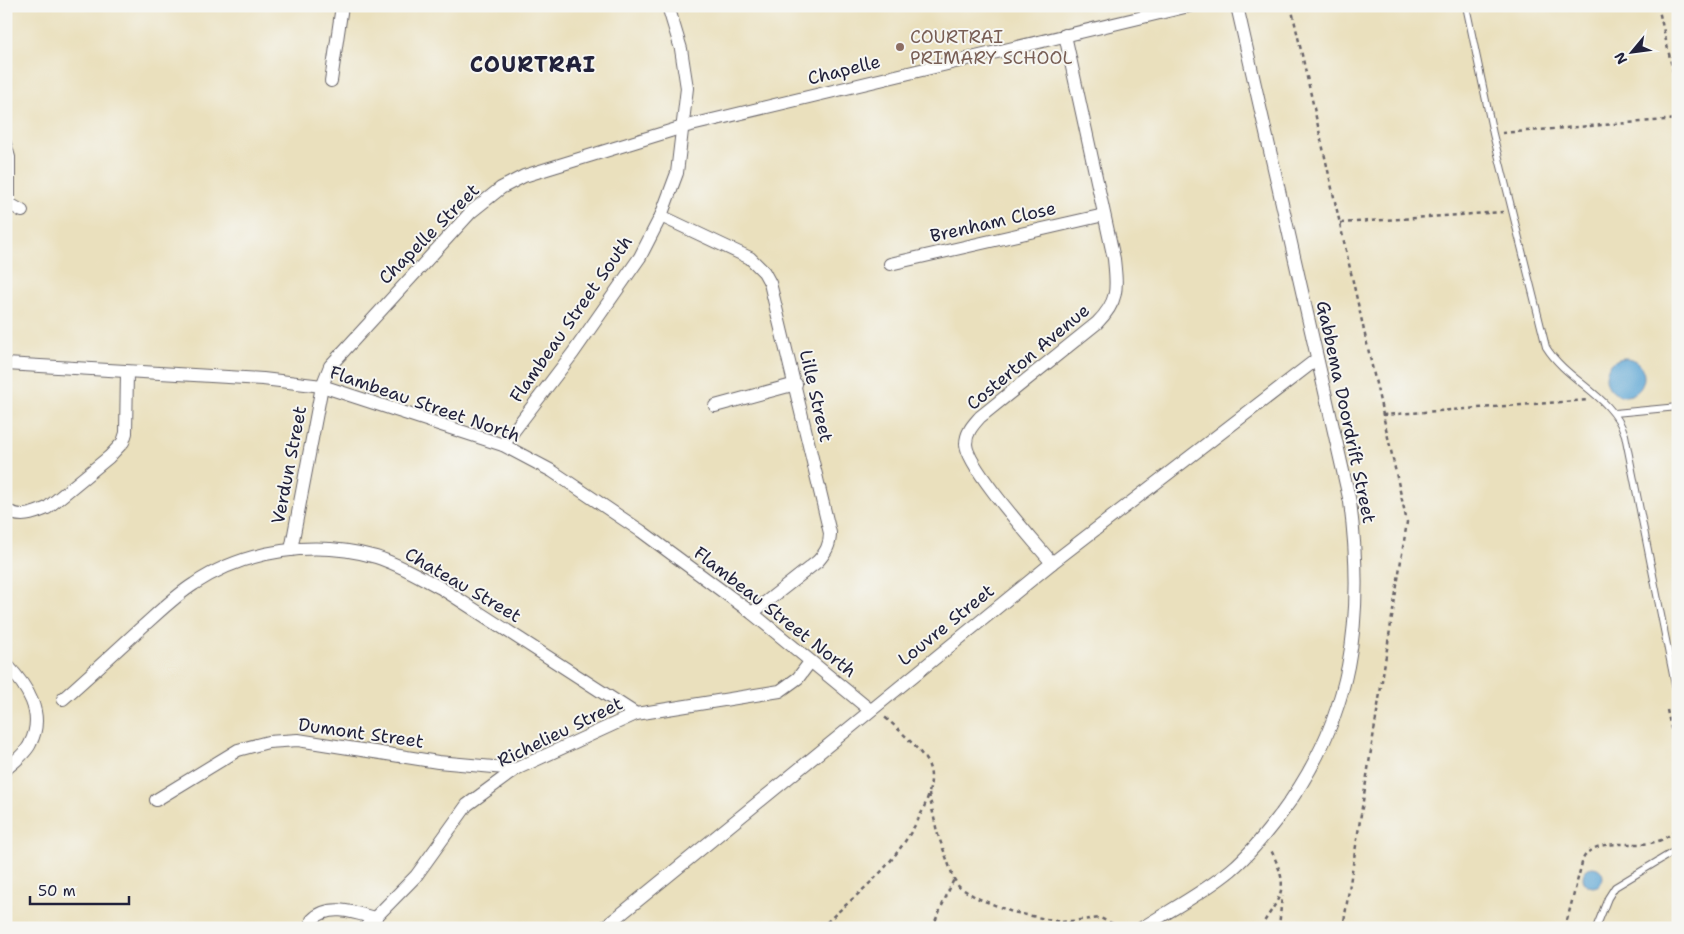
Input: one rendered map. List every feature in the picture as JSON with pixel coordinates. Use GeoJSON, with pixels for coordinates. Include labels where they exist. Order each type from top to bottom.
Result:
{"type":"FeatureCollection","features":[{"type":"Feature","properties":{"kind":"street"},"geometry":{"type":"LineString","coordinates":[[332,81],[342,6]]}},
{"type":"Feature","properties":{"kind":"street","name":"Flambeau Street South"},"geometry":{"type":"LineString","coordinates":[[503,445],[617,291],[640,257],[661,216],[677,173],[687,88],[681,49],[668,6]]}},
{"type":"Feature","properties":{"kind":"street","name":"Chapelle"},"geometry":{"type":"LineString","coordinates":[[683,127],[1189,6]]}},
{"type":"Feature","properties":{"kind":"street","name":"Gabbema Doordrift Street"},"geometry":{"type":"LineString","coordinates":[[1142,928],[1194,897],[1231,870],[1264,836],[1304,783],[1336,713],[1347,676],[1353,638],[1355,544],[1342,464],[1238,6]]}},
{"type":"Feature","properties":{"kind":"street","name":"Costerton Avenue"},"geometry":{"type":"LineString","coordinates":[[1052,563],[977,468],[966,446],[967,436],[980,417],[1097,323],[1113,305],[1116,283],[1104,215],[1065,35]]}},
{"type":"Feature","properties":{"kind":"street","name":"Chapelle Street"},"geometry":{"type":"LineString","coordinates":[[322,386],[330,366],[340,352],[471,212],[500,188],[524,176],[683,127]]}},
{"type":"Feature","properties":{"kind":"street","name":"Brenham Close"},"geometry":{"type":"LineString","coordinates":[[890,264],[1104,215]]}},
{"type":"Feature","properties":{"kind":"street","name":"Lille Street"},"geometry":{"type":"LineString","coordinates":[[661,216],[750,258],[759,265],[770,283],[796,384],[830,533],[830,542],[826,552],[818,561],[752,614]]}},
{"type":"Feature","properties":{"kind":"street","name":"Louvre Street"},"geometry":{"type":"LineString","coordinates":[[604,928],[1052,563],[1317,359]]}},
{"type":"Feature","properties":{"kind":"street","name":"Flambeau Street North"},"geometry":{"type":"LineString","coordinates":[[6,364],[262,380],[322,386],[503,445],[552,471],[641,530],[752,614],[870,710]]}},
{"type":"Feature","properties":{"kind":"street"},"geometry":{"type":"LineString","coordinates":[[6,510],[22,515],[34,514],[47,508],[116,450],[126,433],[127,372]]}},
{"type":"Feature","properties":{"kind":"street"},"geometry":{"type":"LineString","coordinates":[[715,406],[796,384]]}},
{"type":"Feature","properties":{"kind":"street","name":"Verdun Street"},"geometry":{"type":"LineString","coordinates":[[291,550],[322,386]]}},
{"type":"Feature","properties":{"kind":"street","name":"Chateau Street"},"geometry":{"type":"LineString","coordinates":[[62,699],[193,584],[220,569],[265,554],[291,550],[348,551],[377,557],[410,571],[441,588],[636,714]]}},
{"type":"Feature","properties":{"kind":"street","name":"Richelieu Street"},"geometry":{"type":"LineString","coordinates":[[365,928],[416,876],[466,805],[516,769],[636,714],[780,691],[798,678],[810,662]]}},
{"type":"Feature","properties":{"kind":"street"},"geometry":{"type":"LineString","coordinates":[[6,769],[30,745],[35,731],[37,716],[28,692],[8,666]]}},
{"type":"Feature","properties":{"kind":"street","name":"Dumont Street"},"geometry":{"type":"LineString","coordinates":[[156,800],[238,750],[268,742],[298,740],[458,764],[516,769]]}},
{"type":"Feature","properties":{"kind":"street"},"geometry":{"type":"LineString","coordinates":[[311,928],[312,920],[324,911],[335,910],[374,918]]}},
{"type":"Feature","properties":{"kind":"lane"},"geometry":{"type":"LineString","coordinates":[[1466,6],[1493,134],[1546,347],[1563,368],[1615,412],[1625,435],[1678,700]]}},
{"type":"Feature","properties":{"kind":"lane"},"geometry":{"type":"LineString","coordinates":[[6,137],[12,158],[13,206]]}},
{"type":"Feature","properties":{"kind":"lane"},"geometry":{"type":"LineString","coordinates":[[1615,412],[1678,407]]}},
{"type":"Feature","properties":{"kind":"lane"},"geometry":{"type":"LineString","coordinates":[[1596,928],[1608,898],[1615,887],[1678,849]]}},
{"type":"Feature","properties":{"kind":"path"},"geometry":{"type":"LineString","coordinates":[[1291,6],[1407,522],[1343,928]]}},
{"type":"Feature","properties":{"kind":"path"},"geometry":{"type":"LineString","coordinates":[[1658,6],[1678,93]]}},
{"type":"Feature","properties":{"kind":"path"},"geometry":{"type":"LineString","coordinates":[[1493,134],[1678,118]]}},
{"type":"Feature","properties":{"kind":"path"},"geometry":{"type":"LineString","coordinates":[[1340,223],[1512,212]]}},
{"type":"Feature","properties":{"kind":"path"},"geometry":{"type":"LineString","coordinates":[[1383,415],[1600,399]]}},
{"type":"Feature","properties":{"kind":"path"},"geometry":{"type":"LineString","coordinates":[[821,928],[876,878],[893,858],[915,824],[932,780],[929,765],[891,722],[870,710]]}},
{"type":"Feature","properties":{"kind":"path"},"geometry":{"type":"LineString","coordinates":[[1667,710],[1678,761]]}},
{"type":"Feature","properties":{"kind":"path"},"geometry":{"type":"LineString","coordinates":[[928,792],[937,832],[954,879],[959,886],[977,898],[1012,912],[1061,922],[1100,918],[1122,928]]}},
{"type":"Feature","properties":{"kind":"path"},"geometry":{"type":"LineString","coordinates":[[1564,928],[1583,859],[1589,850],[1603,846],[1657,842],[1678,828]]}},
{"type":"Feature","properties":{"kind":"path"},"geometry":{"type":"LineString","coordinates":[[1264,836],[1283,878],[1279,928]]}},
{"type":"Feature","properties":{"kind":"path"},"geometry":{"type":"LineString","coordinates":[[932,928],[941,903],[954,879]]}},
{"type":"Feature","properties":{"kind":"path"},"geometry":{"type":"LineString","coordinates":[[1260,928],[1282,894]]}},
{"type":"Feature","properties":{"kind":"path"},"geometry":{"type":"LineString","coordinates":[[1062,928],[1072,922]]}},
{"type":"Feature","properties":{"kind":"water"},"geometry":{"type":"Polygon","coordinates":[[[1625,358],[1638,364],[1644,377],[1638,390],[1625,396],[1612,390],[1606,377],[1612,364],[1625,358]]]}},
{"type":"Feature","properties":{"kind":"water"},"geometry":{"type":"Polygon","coordinates":[[[1593,867],[1600,870],[1603,877],[1600,884],[1593,887],[1586,884],[1583,877],[1586,870],[1593,867]]]}},
{"type":"Feature","properties":{"kind":"place","name":"COURTRAI PRIMARY SCHOOL"},"geometry":{"type":"Point","coordinates":[900,47]}},
{"type":"Feature","properties":{"kind":"district","name":"COURTRAI"},"geometry":{"type":"Point","coordinates":[533,64]}}]}
